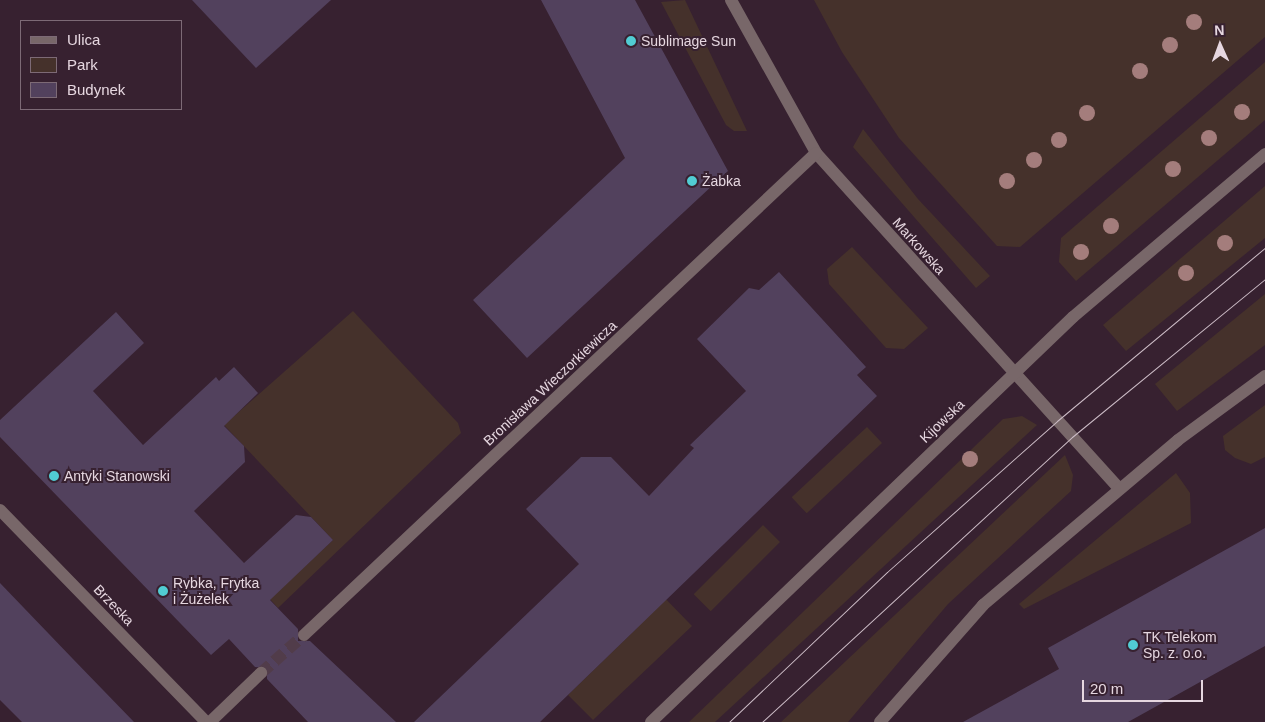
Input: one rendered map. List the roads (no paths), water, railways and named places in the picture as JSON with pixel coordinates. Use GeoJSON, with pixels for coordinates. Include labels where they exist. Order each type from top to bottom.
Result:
{"type":"FeatureCollection","features":[{"type":"Feature","properties":{"kind":"street","name":"Markowska"},"geometry":{"type":"LineString","coordinates":[[731,0],[816,153],[1118,488]]}},
{"type":"Feature","properties":{"kind":"street","name":"Bronisława Wieczorkiewicza"},"geometry":{"type":"LineString","coordinates":[[304,635],[816,153]]}},
{"type":"Feature","properties":{"kind":"street","name":"Kijowska"},"geometry":{"type":"LineString","coordinates":[[651,722],[1013,373],[1265,154]]}},
{"type":"Feature","properties":{"kind":"street"},"geometry":{"type":"LineString","coordinates":[[880,722],[984,606],[1118,488],[1265,376]]}},
{"type":"Feature","properties":{"kind":"street","name":"Brzeska"},"geometry":{"type":"LineString","coordinates":[[0,510],[206,722]]}},
{"type":"Feature","properties":{"kind":"street"},"geometry":{"type":"LineString","coordinates":[[210,722],[261,673]]}},
{"type":"Feature","properties":{"kind":"tunnel"},"geometry":{"type":"LineString","coordinates":[[261,673],[304,635]]}},
{"type":"Feature","properties":{"kind":"tram line"},"geometry":{"type":"LineString","coordinates":[[729,722],[887,572],[1057,421],[1265,248]]}},
{"type":"Feature","properties":{"kind":"tram line"},"geometry":{"type":"LineString","coordinates":[[762,722],[1072,437],[1265,279]]}},
{"type":"Feature","properties":{"kind":"place","name":"Sublimage Sun"},"geometry":{"type":"Point","coordinates":[631,41]}},
{"type":"Feature","properties":{"kind":"place","name":"Żabka"},"geometry":{"type":"Point","coordinates":[692,181]}},
{"type":"Feature","properties":{"kind":"place","name":"Antyki Stanowski"},"geometry":{"type":"Point","coordinates":[54,476]}},
{"type":"Feature","properties":{"kind":"place","name":"Rybka, Frytka i Żużelek"},"geometry":{"type":"Point","coordinates":[163,591]}},
{"type":"Feature","properties":{"kind":"place","name":"TK Telekom Sp. z. o.o."},"geometry":{"type":"Point","coordinates":[1133,645]}}]}
